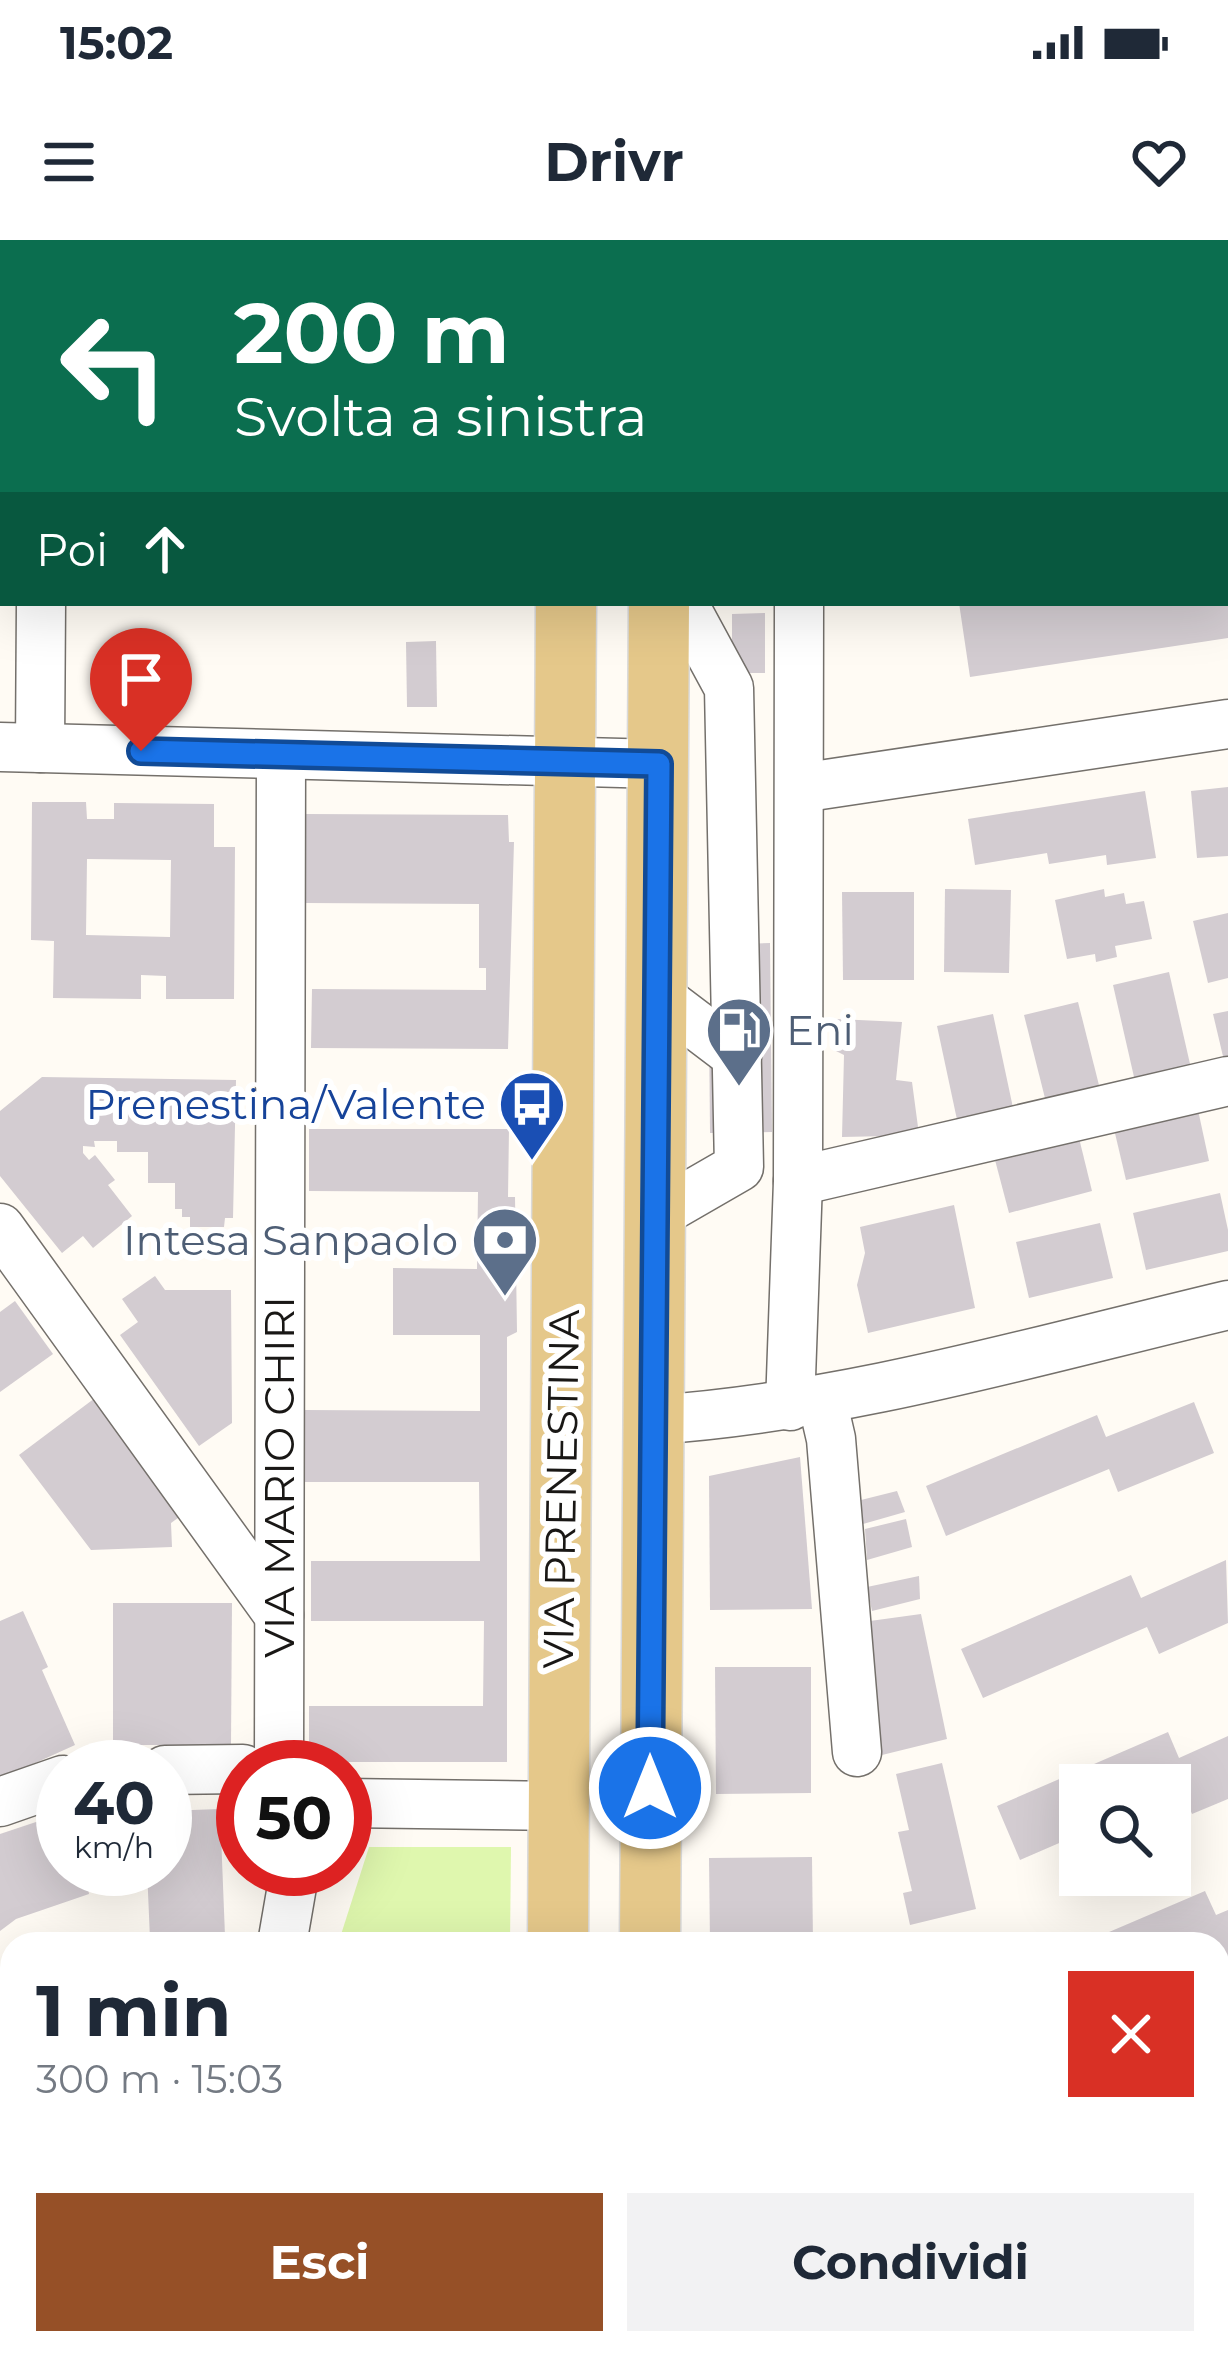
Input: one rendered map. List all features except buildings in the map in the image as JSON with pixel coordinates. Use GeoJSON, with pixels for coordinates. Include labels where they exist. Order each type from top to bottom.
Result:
{"type":"FeatureCollection","features":[{"type":"Feature","properties":{"kind":"main road","name":"VIA PRENESTINA"},"geometry":{"type":"LineString","coordinates":[[558,1932],[566,606]]}},
{"type":"Feature","properties":{"kind":"main road"},"geometry":{"type":"LineString","coordinates":[[650,1932],[659,606]]}},
{"type":"Feature","properties":{"kind":"street"},"geometry":{"type":"LineString","coordinates":[[41,606],[20,747],[659,764]]}},
{"type":"Feature","properties":{"kind":"street"},"geometry":{"type":"LineString","coordinates":[[654,1216],[740,1167],[729,688],[685,606]]}},
{"type":"Feature","properties":{"kind":"street"},"geometry":{"type":"LineString","coordinates":[[799,606],[798,1181],[806,1403],[831,1439],[856,1752]]}},
{"type":"Feature","properties":{"kind":"street"},"geometry":{"type":"LineString","coordinates":[[800,788],[1228,724]]}},
{"type":"Feature","properties":{"kind":"street","name":"VIA MARIO CHIRI"},"geometry":{"type":"LineString","coordinates":[[279,1740],[280,755]]}},
{"type":"Feature","properties":{"kind":"street"},"geometry":{"type":"LineString","coordinates":[[658,937],[733,896]]}},
{"type":"Feature","properties":{"kind":"street"},"geometry":{"type":"LineString","coordinates":[[658,996],[737,1056]]}},
{"type":"Feature","properties":{"kind":"street"},"geometry":{"type":"LineString","coordinates":[[798,1181],[1228,1082]]}},
{"type":"Feature","properties":{"kind":"street"},"geometry":{"type":"LineString","coordinates":[[7,1251],[279,1616]]}},
{"type":"Feature","properties":{"kind":"street"},"geometry":{"type":"LineString","coordinates":[[652,1420],[806,1403],[1228,1306]]}},
{"type":"Feature","properties":{"kind":"street"},"geometry":{"type":"LineString","coordinates":[[0,1802],[36,1789]]}},
{"type":"Feature","properties":{"kind":"street"},"geometry":{"type":"LineString","coordinates":[[372,1803],[558,1806]]}},
{"type":"Feature","properties":{"kind":"street"},"geometry":{"type":"LineString","coordinates":[[284,1932],[290,1896]]}},
{"type":"Feature","properties":{"kind":"green space"},"geometry":{"type":"Polygon","coordinates":[[[372,1847],[511,1847],[510,1932],[342,1932],[353,1896],[372,1896],[372,1847]]]}},
{"type":"Feature","properties":{"kind":"place","name":"Eni"},"geometry":{"type":"Point","coordinates":[739,1089]}},
{"type":"Feature","properties":{"kind":"place","name":"Prenestina/Valente"},"geometry":{"type":"Point","coordinates":[532,1163]}},
{"type":"Feature","properties":{"kind":"place","name":"Intesa Sanpaolo"},"geometry":{"type":"Point","coordinates":[505,1299]}},
{"type":"Feature","properties":{"kind":"route"},"geometry":{"type":"LineString","coordinates":[[141,751],[659,764],[650,1788]]}}]}
